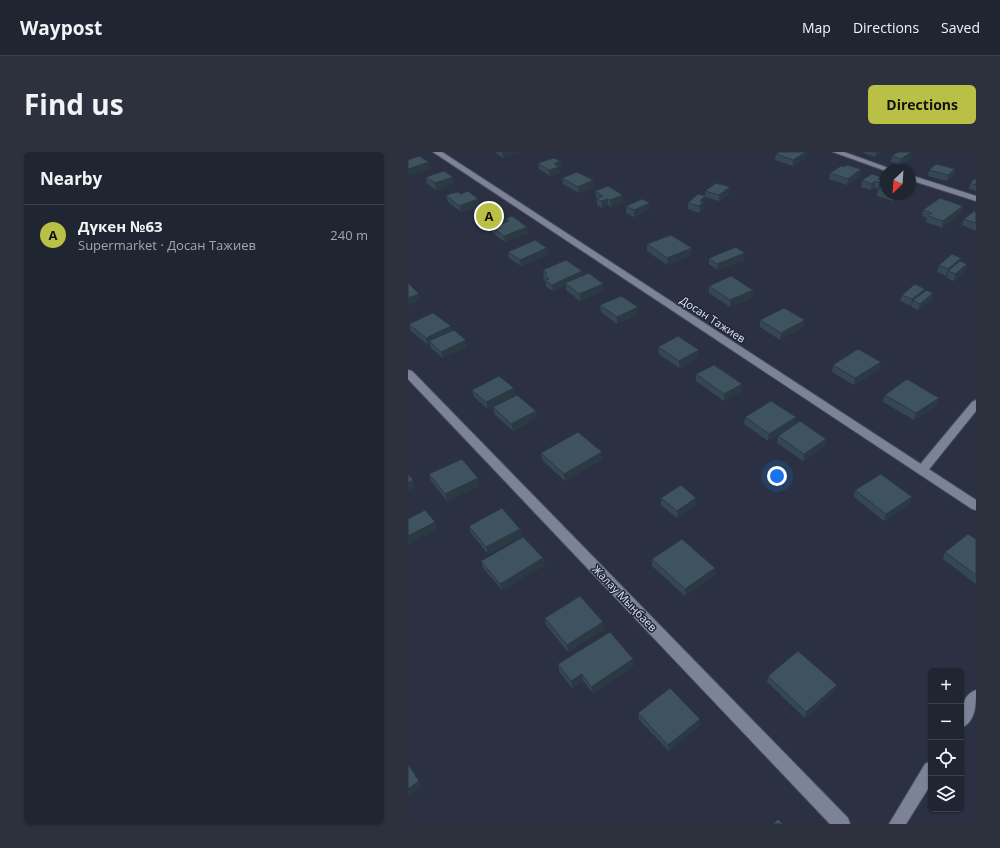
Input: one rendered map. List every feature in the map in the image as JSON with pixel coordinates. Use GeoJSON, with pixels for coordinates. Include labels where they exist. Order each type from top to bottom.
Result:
{"type":"FeatureCollection","features":[{"type":"Feature","properties":{"kind":"street","name":"Досан Тажиев"},"geometry":{"type":"LineString","coordinates":[[437,152],[976,506]]}},
{"type":"Feature","properties":{"kind":"street"},"geometry":{"type":"LineString","coordinates":[[837,152],[880,167]]}},
{"type":"Feature","properties":{"kind":"street"},"geometry":{"type":"LineString","coordinates":[[916,179],[976,200]]}},
{"type":"Feature","properties":{"kind":"street","name":"Жалау Мыңбаев"},"geometry":{"type":"LineString","coordinates":[[408,373],[842,824]]}},
{"type":"Feature","properties":{"kind":"street"},"geometry":{"type":"LineString","coordinates":[[922,470],[976,404]]}},
{"type":"Feature","properties":{"kind":"street"},"geometry":{"type":"LineString","coordinates":[[964,716],[976,697]]}},
{"type":"Feature","properties":{"kind":"street"},"geometry":{"type":"LineString","coordinates":[[897,824],[928,774]]}},
{"type":"Feature","properties":{"kind":"building"},"geometry":{"type":"Polygon","coordinates":[[[779,152],[806,152],[793,160],[776,154],[779,152]]]}},
{"type":"Feature","properties":{"kind":"building"},"geometry":{"type":"Polygon","coordinates":[[[898,152],[912,152],[901,159],[892,156],[898,152]]]}},
{"type":"Feature","properties":{"kind":"building"},"geometry":{"type":"Polygon","coordinates":[[[419,156],[429,162],[408,169],[408,160],[419,156]]]}},
{"type":"Feature","properties":{"kind":"building"},"geometry":{"type":"Polygon","coordinates":[[[554,158],[560,161],[554,164],[559,167],[549,170],[538,163],[554,158]]]}},
{"type":"Feature","properties":{"kind":"building"},"geometry":{"type":"Polygon","coordinates":[[[936,164],[955,169],[948,175],[929,170],[936,164]]]}},
{"type":"Feature","properties":{"kind":"building"},"geometry":{"type":"Polygon","coordinates":[[[846,165],[861,169],[848,179],[830,173],[841,166],[844,167],[846,165]]]}},
{"type":"Feature","properties":{"kind":"building"},"geometry":{"type":"Polygon","coordinates":[[[444,171],[453,177],[435,183],[426,177],[444,171]]]}},
{"type":"Feature","properties":{"kind":"building"},"geometry":{"type":"Polygon","coordinates":[[[577,172],[593,180],[578,187],[562,178],[577,172]]]}},
{"type":"Feature","properties":{"kind":"building"},"geometry":{"type":"Polygon","coordinates":[[[872,174],[880,177],[878,179],[880,181],[875,181],[872,184],[862,180],[872,174]]]}},
{"type":"Feature","properties":{"kind":"building"},"geometry":{"type":"Polygon","coordinates":[[[976,178],[976,185],[970,183],[976,178]]]}},
{"type":"Feature","properties":{"kind":"building"},"geometry":{"type":"Polygon","coordinates":[[[716,183],[730,187],[719,195],[705,191],[716,183]]]}},
{"type":"Feature","properties":{"kind":"building"},"geometry":{"type":"Polygon","coordinates":[[[608,186],[623,195],[610,200],[608,199],[601,201],[597,198],[603,196],[595,191],[608,186]]]}},
{"type":"Feature","properties":{"kind":"building"},"geometry":{"type":"Polygon","coordinates":[[[468,191],[478,199],[459,206],[446,195],[458,192],[461,194],[468,191]]]}},
{"type":"Feature","properties":{"kind":"building"},"geometry":{"type":"Polygon","coordinates":[[[698,194],[705,196],[700,201],[703,202],[699,206],[688,203],[698,194]]]}},
{"type":"Feature","properties":{"kind":"building"},"geometry":{"type":"Polygon","coordinates":[[[940,198],[963,206],[943,221],[928,216],[932,213],[923,210],[940,198]]]}},
{"type":"Feature","properties":{"kind":"building"},"geometry":{"type":"Polygon","coordinates":[[[642,199],[650,203],[634,210],[626,206],[642,199]]]}},
{"type":"Feature","properties":{"kind":"building"},"geometry":{"type":"Polygon","coordinates":[[[491,203],[500,209],[483,216],[473,209],[491,203]]]}},
{"type":"Feature","properties":{"kind":"building"},"geometry":{"type":"Polygon","coordinates":[[[974,211],[976,212],[976,223],[964,219],[974,211]]]}},
{"type":"Feature","properties":{"kind":"building"},"geometry":{"type":"Polygon","coordinates":[[[512,216],[527,227],[504,236],[492,227],[509,221],[505,219],[512,216]]]}},
{"type":"Feature","properties":{"kind":"building"},"geometry":{"type":"Polygon","coordinates":[[[671,235],[692,248],[667,258],[647,244],[671,235]]]}},
{"type":"Feature","properties":{"kind":"building"},"geometry":{"type":"Polygon","coordinates":[[[535,240],[547,248],[520,260],[508,252],[535,240]]]}},
{"type":"Feature","properties":{"kind":"building"},"geometry":{"type":"Polygon","coordinates":[[[736,247],[745,253],[717,264],[709,258],[736,247]]]}},
{"type":"Feature","properties":{"kind":"building"},"geometry":{"type":"Polygon","coordinates":[[[952,254],[961,258],[948,269],[939,265],[952,254]]]}},
{"type":"Feature","properties":{"kind":"building"},"geometry":{"type":"Polygon","coordinates":[[[566,260],[582,271],[552,285],[545,280],[549,279],[543,274],[547,273],[543,270],[566,260]]]}},
{"type":"Feature","properties":{"kind":"building"},"geometry":{"type":"Polygon","coordinates":[[[960,261],[967,264],[955,274],[948,271],[960,261]]]}},
{"type":"Feature","properties":{"kind":"building"},"geometry":{"type":"Polygon","coordinates":[[[589,273],[603,284],[579,294],[565,283],[589,273]]]}},
{"type":"Feature","properties":{"kind":"building"},"geometry":{"type":"Polygon","coordinates":[[[731,276],[753,290],[730,300],[709,286],[731,276]]]}},
{"type":"Feature","properties":{"kind":"building"},"geometry":{"type":"Polygon","coordinates":[[[408,283],[419,294],[408,298],[408,283]]]}},
{"type":"Feature","properties":{"kind":"building"},"geometry":{"type":"Polygon","coordinates":[[[915,284],[925,289],[912,299],[902,295],[915,284]]]}},
{"type":"Feature","properties":{"kind":"building"},"geometry":{"type":"Polygon","coordinates":[[[927,290],[933,293],[920,304],[913,300],[927,290]]]}},
{"type":"Feature","properties":{"kind":"building"},"geometry":{"type":"Polygon","coordinates":[[[621,296],[638,307],[617,317],[600,305],[621,296]]]}},
{"type":"Feature","properties":{"kind":"building"},"geometry":{"type":"Polygon","coordinates":[[[784,308],[805,320],[781,333],[760,320],[784,308]]]}},
{"type":"Feature","properties":{"kind":"building"},"geometry":{"type":"Polygon","coordinates":[[[433,313],[451,326],[426,338],[409,324],[433,313]]]}},
{"type":"Feature","properties":{"kind":"building"},"geometry":{"type":"Polygon","coordinates":[[[454,330],[466,340],[441,352],[429,341],[454,330]]]}},
{"type":"Feature","properties":{"kind":"building"},"geometry":{"type":"Polygon","coordinates":[[[678,336],[699,350],[679,361],[658,347],[678,336]]]}},
{"type":"Feature","properties":{"kind":"building"},"geometry":{"type":"Polygon","coordinates":[[[858,349],[881,362],[855,378],[833,365],[858,349]]]}},
{"type":"Feature","properties":{"kind":"building"},"geometry":{"type":"Polygon","coordinates":[[[714,365],[742,384],[724,394],[696,374],[714,365]]]}},
{"type":"Feature","properties":{"kind":"building"},"geometry":{"type":"Polygon","coordinates":[[[499,376],[514,388],[486,402],[472,390],[499,376]]]}},
{"type":"Feature","properties":{"kind":"building"},"geometry":{"type":"Polygon","coordinates":[[[907,379],[939,398],[916,413],[885,395],[907,379]]]}},
{"type":"Feature","properties":{"kind":"building"},"geometry":{"type":"Polygon","coordinates":[[[517,395],[536,411],[511,424],[493,407],[517,395]]]}},
{"type":"Feature","properties":{"kind":"building"},"geometry":{"type":"Polygon","coordinates":[[[771,401],[796,417],[769,434],[745,417],[771,401]]]}},
{"type":"Feature","properties":{"kind":"building"},"geometry":{"type":"Polygon","coordinates":[[[800,421],[826,439],[804,454],[778,436],[800,421]]]}},
{"type":"Feature","properties":{"kind":"building"},"geometry":{"type":"Polygon","coordinates":[[[578,432],[602,452],[564,474],[541,453],[578,432]]]}},
{"type":"Feature","properties":{"kind":"building"},"geometry":{"type":"Polygon","coordinates":[[[462,459],[478,478],[445,494],[429,474],[462,459]]]}},
{"type":"Feature","properties":{"kind":"building"},"geometry":{"type":"Polygon","coordinates":[[[408,474],[413,480],[408,483],[408,474]]]}},
{"type":"Feature","properties":{"kind":"building"},"geometry":{"type":"Polygon","coordinates":[[[881,474],[912,497],[886,514],[855,490],[881,474]]]}},
{"type":"Feature","properties":{"kind":"building"},"geometry":{"type":"Polygon","coordinates":[[[681,485],[696,498],[677,511],[661,498],[681,485]]]}},
{"type":"Feature","properties":{"kind":"building"},"geometry":{"type":"Polygon","coordinates":[[[502,508],[520,529],[486,547],[469,526],[502,508]]]}},
{"type":"Feature","properties":{"kind":"building"},"geometry":{"type":"Polygon","coordinates":[[[425,510],[435,522],[408,536],[408,519],[425,510]]]}},
{"type":"Feature","properties":{"kind":"building"},"geometry":{"type":"Polygon","coordinates":[[[968,534],[976,539],[976,575],[945,552],[968,534]]]}},
{"type":"Feature","properties":{"kind":"building"},"geometry":{"type":"Polygon","coordinates":[[[523,537],[543,558],[500,584],[481,561],[523,537]]]}},
{"type":"Feature","properties":{"kind":"building"},"geometry":{"type":"Polygon","coordinates":[[[682,539],[715,568],[685,589],[652,559],[682,539]]]}},
{"type":"Feature","properties":{"kind":"building"},"geometry":{"type":"Polygon","coordinates":[[[580,596],[603,622],[567,645],[545,618],[580,596]]]}},
{"type":"Feature","properties":{"kind":"building"},"geometry":{"type":"Polygon","coordinates":[[[610,632],[633,659],[591,687],[582,674],[571,681],[558,664],[610,632]]]}},
{"type":"Feature","properties":{"kind":"building"},"geometry":{"type":"Polygon","coordinates":[[[798,651],[837,685],[806,712],[768,676],[798,651]]]}},
{"type":"Feature","properties":{"kind":"building"},"geometry":{"type":"Polygon","coordinates":[[[670,688],[700,719],[668,745],[638,713],[670,688]]]}},
{"type":"Feature","properties":{"kind":"building"},"geometry":{"type":"Polygon","coordinates":[[[408,764],[419,781],[408,789],[408,764]]]}},
{"type":"Feature","properties":{"kind":"building"},"geometry":{"type":"Polygon","coordinates":[[[778,819],[783,824],[773,824],[778,819]]]}},
{"type":"Feature","properties":{"kind":"place","name":"Дүкен №63"},"geometry":{"type":"Point","coordinates":[489,216]}}]}
